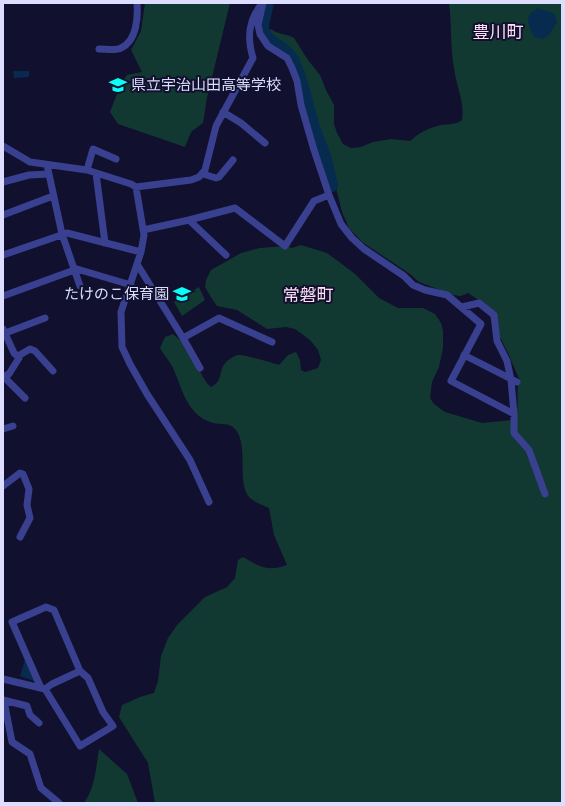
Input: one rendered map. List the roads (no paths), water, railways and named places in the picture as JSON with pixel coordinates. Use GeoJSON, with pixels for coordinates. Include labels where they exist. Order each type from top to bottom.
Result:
{"type":"FeatureCollection","features":[{"type":"Feature","properties":{"kind":"street"},"geometry":{"type":"LineString","coordinates":[[100,49],[121,49],[128,43],[133,36],[138,18],[137,3]]}},
{"type":"Feature","properties":{"kind":"street"},"geometry":{"type":"LineString","coordinates":[[3,146],[30,162],[87,170],[136,187],[191,180],[199,177],[203,174],[210,153],[210,145],[216,126],[253,58],[249,42],[249,30],[256,11],[263,3]]}},
{"type":"Feature","properties":{"kind":"street"},"geometry":{"type":"LineString","coordinates":[[263,3],[258,25],[260,34],[268,46],[287,58],[292,68],[297,80],[301,105],[314,150],[329,195],[341,224],[352,238],[364,249],[404,276],[413,284],[425,290],[447,295],[481,324],[451,381],[514,414]]}},
{"type":"Feature","properties":{"kind":"street"},"geometry":{"type":"LineString","coordinates":[[223,112],[241,123],[265,143]]}},
{"type":"Feature","properties":{"kind":"street"},"geometry":{"type":"LineString","coordinates":[[87,170],[93,149],[116,159]]}},
{"type":"Feature","properties":{"kind":"street"},"geometry":{"type":"LineString","coordinates":[[203,174],[216,178],[219,177],[232,160]]}},
{"type":"Feature","properties":{"kind":"street"},"geometry":{"type":"LineString","coordinates":[[47,165],[62,234],[80,286]]}},
{"type":"Feature","properties":{"kind":"street"},"geometry":{"type":"LineString","coordinates":[[96,173],[105,243]]}},
{"type":"Feature","properties":{"kind":"street"},"geometry":{"type":"LineString","coordinates":[[3,182],[30,175],[48,174]]}},
{"type":"Feature","properties":{"kind":"street"},"geometry":{"type":"LineString","coordinates":[[136,187],[143,230],[141,252],[138,264],[121,312],[122,347],[147,394],[190,460],[201,488],[209,502]]}},
{"type":"Feature","properties":{"kind":"street"},"geometry":{"type":"LineString","coordinates":[[143,230],[236,208],[285,246],[314,201],[329,195]]}},
{"type":"Feature","properties":{"kind":"street"},"geometry":{"type":"LineString","coordinates":[[3,215],[53,196]]}},
{"type":"Feature","properties":{"kind":"street"},"geometry":{"type":"LineString","coordinates":[[189,220],[226,255]]}},
{"type":"Feature","properties":{"kind":"street"},"geometry":{"type":"LineString","coordinates":[[3,255],[67,233],[141,252]]}},
{"type":"Feature","properties":{"kind":"street"},"geometry":{"type":"LineString","coordinates":[[138,264],[200,368]]}},
{"type":"Feature","properties":{"kind":"street"},"geometry":{"type":"LineString","coordinates":[[3,296],[77,268],[131,285]]}},
{"type":"Feature","properties":{"kind":"street"},"geometry":{"type":"LineString","coordinates":[[462,307],[479,303],[494,315],[497,341],[507,361],[514,381],[514,433],[529,450],[545,494]]}},
{"type":"Feature","properties":{"kind":"street"},"geometry":{"type":"LineString","coordinates":[[25,398],[4,377],[9,374],[19,360],[4,333],[45,318]]}},
{"type":"Feature","properties":{"kind":"street"},"geometry":{"type":"LineString","coordinates":[[182,338],[219,318],[272,342]]}},
{"type":"Feature","properties":{"kind":"street"},"geometry":{"type":"LineString","coordinates":[[18,356],[30,349],[35,351],[53,371]]}},
{"type":"Feature","properties":{"kind":"street"},"geometry":{"type":"LineString","coordinates":[[464,355],[514,381]]}},
{"type":"Feature","properties":{"kind":"street"},"geometry":{"type":"LineString","coordinates":[[3,429],[13,426]]}},
{"type":"Feature","properties":{"kind":"street"},"geometry":{"type":"LineString","coordinates":[[3,486],[20,473],[24,474],[29,489],[27,505],[30,518],[20,537]]}},
{"type":"Feature","properties":{"kind":"street"},"geometry":{"type":"LineString","coordinates":[[46,607],[54,610],[80,671],[88,678],[103,712],[112,726],[80,746],[43,689],[12,622],[46,607]]}},
{"type":"Feature","properties":{"kind":"street"},"geometry":{"type":"LineString","coordinates":[[3,679],[43,689],[80,671]]}},
{"type":"Feature","properties":{"kind":"street"},"geometry":{"type":"LineString","coordinates":[[39,723],[30,715],[27,706],[4,700],[12,742],[30,754],[41,788],[59,803]]}},
{"type":"Feature","properties":{"kind":"water"},"geometry":{"type":"Polygon","coordinates":[[[538,8],[555,14],[557,22],[549,35],[542,39],[534,37],[528,20],[530,14],[538,8]]]}},
{"type":"Feature","properties":{"kind":"water"},"geometry":{"type":"Polygon","coordinates":[[[13,71],[29,71],[29,77],[14,78],[13,71]]]}},
{"type":"Feature","properties":{"kind":"water"},"geometry":{"type":"Polygon","coordinates":[[[25,660],[35,679],[34,681],[20,676],[25,660]]]}},
{"type":"Feature","properties":{"kind":"waterway"},"geometry":{"type":"LineString","coordinates":[[268,3],[263,25],[264,32],[268,38],[286,51],[293,59],[302,83],[314,128],[325,156],[332,186]]}},
{"type":"Feature","properties":{"kind":"place","name":"県立宇治山田高等学校"},"geometry":{"type":"Point","coordinates":[118,85]}},
{"type":"Feature","properties":{"kind":"place","name":"たけのこ保育園"},"geometry":{"type":"Point","coordinates":[182,294]}},
{"type":"Feature","properties":{"kind":"district","name":"豊川町"},"geometry":{"type":"Point","coordinates":[498,32]}},
{"type":"Feature","properties":{"kind":"district","name":"常磐町"},"geometry":{"type":"Point","coordinates":[308,295]}}]}
